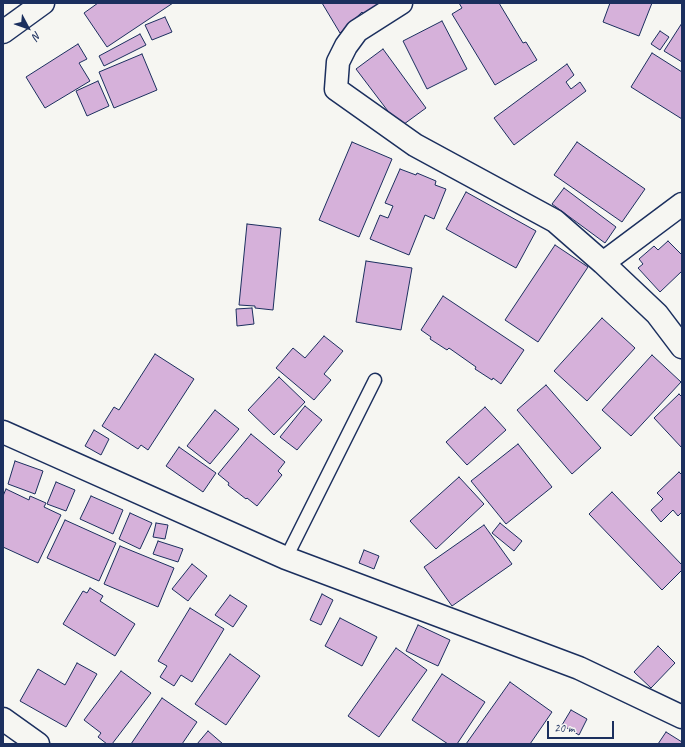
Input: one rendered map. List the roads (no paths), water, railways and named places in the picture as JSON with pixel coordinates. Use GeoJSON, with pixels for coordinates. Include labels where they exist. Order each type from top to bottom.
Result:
{"type":"FeatureCollection","features":[{"type":"Feature","properties":{"kind":"street"},"geometry":{"type":"LineString","coordinates":[[3,32],[43,3]]}},
{"type":"Feature","properties":{"kind":"street"},"geometry":{"type":"LineString","coordinates":[[401,3],[357,31],[346,46],[338,62],[336,89],[415,145],[555,222],[603,263],[657,314],[682,347]]}},
{"type":"Feature","properties":{"kind":"street"},"geometry":{"type":"LineString","coordinates":[[603,263],[682,204]]}},
{"type":"Feature","properties":{"kind":"street"},"geometry":{"type":"LineString","coordinates":[[3,432],[286,558],[579,668],[682,717]]}},
{"type":"Feature","properties":{"kind":"street"},"geometry":{"type":"LineString","coordinates":[[3,719],[38,744]]}},
{"type":"Feature","properties":{"kind":"lane"},"geometry":{"type":"LineString","coordinates":[[286,558],[375,380]]}}]}
